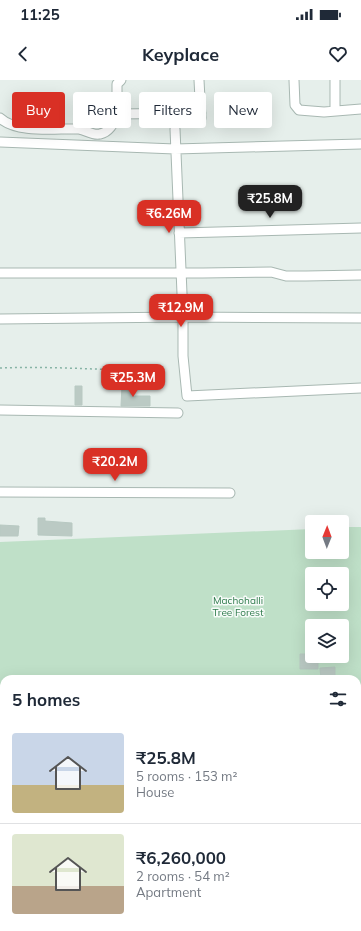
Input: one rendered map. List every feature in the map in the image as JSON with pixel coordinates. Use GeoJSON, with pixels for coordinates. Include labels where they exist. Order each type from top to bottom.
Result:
{"type":"FeatureCollection","features":[{"type":"Feature","properties":{"kind":"street"},"geometry":{"type":"LineString","coordinates":[[117,92],[117,84],[121,80]]}},
{"type":"Feature","properties":{"kind":"street"},"geometry":{"type":"LineString","coordinates":[[131,114],[201,116],[199,80]]}},
{"type":"Feature","properties":{"kind":"street"},"geometry":{"type":"LineString","coordinates":[[294,80],[295,105],[299,110],[324,112],[361,109]]}},
{"type":"Feature","properties":{"kind":"street"},"geometry":{"type":"LineString","coordinates":[[335,80],[335,111]]}},
{"type":"Feature","properties":{"kind":"street"},"geometry":{"type":"LineString","coordinates":[[0,118],[12,125],[36,128],[81,129],[93,134],[100,134],[110,128]]}},
{"type":"Feature","properties":{"kind":"street"},"geometry":{"type":"LineString","coordinates":[[175,129],[183,317],[183,356],[187,396],[361,388]]}},
{"type":"Feature","properties":{"kind":"street"},"geometry":{"type":"LineString","coordinates":[[0,142],[175,149],[361,144]]}},
{"type":"Feature","properties":{"kind":"street"},"geometry":{"type":"LineString","coordinates":[[179,232],[361,228]]}},
{"type":"Feature","properties":{"kind":"street"},"geometry":{"type":"LineString","coordinates":[[0,273],[271,272],[286,276],[361,275]]}},
{"type":"Feature","properties":{"kind":"street"},"geometry":{"type":"LineString","coordinates":[[0,319],[183,317],[361,318]]}},
{"type":"Feature","properties":{"kind":"street"},"geometry":{"type":"LineString","coordinates":[[0,410],[178,413]]}},
{"type":"Feature","properties":{"kind":"street"},"geometry":{"type":"LineString","coordinates":[[0,492],[230,493]]}},
{"type":"Feature","properties":{"kind":"path"},"geometry":{"type":"LineString","coordinates":[[0,368],[32,367],[81,370],[155,371]]}},
{"type":"Feature","properties":{"kind":"green space","name":"Machohalli Tree Forest"},"geometry":{"type":"Polygon","coordinates":[[[349,527],[361,527],[361,675],[0,675],[0,542],[305,529],[305,559],[349,559],[349,527]]]}},
{"type":"Feature","properties":{"kind":"building"},"geometry":{"type":"Polygon","coordinates":[[[75,386],[82,386],[82,405],[75,405],[75,386]]]}},
{"type":"Feature","properties":{"kind":"building"},"geometry":{"type":"Polygon","coordinates":[[[122,386],[133,386],[133,396],[150,396],[150,406],[121,406],[122,386]]]}},
{"type":"Feature","properties":{"kind":"building"},"geometry":{"type":"Polygon","coordinates":[[[38,518],[45,518],[45,521],[72,523],[72,536],[38,535],[38,518]]]}},
{"type":"Feature","properties":{"kind":"building"},"geometry":{"type":"Polygon","coordinates":[[[0,525],[19,526],[18,536],[0,536],[0,525]]]}},
{"type":"Feature","properties":{"kind":"building"},"geometry":{"type":"Polygon","coordinates":[[[300,654],[305,654],[305,663],[318,663],[318,669],[300,669],[300,654]]]}},
{"type":"Feature","properties":{"kind":"building"},"geometry":{"type":"Polygon","coordinates":[[[335,667],[335,675],[321,675],[320,668],[335,667]]]}}]}
